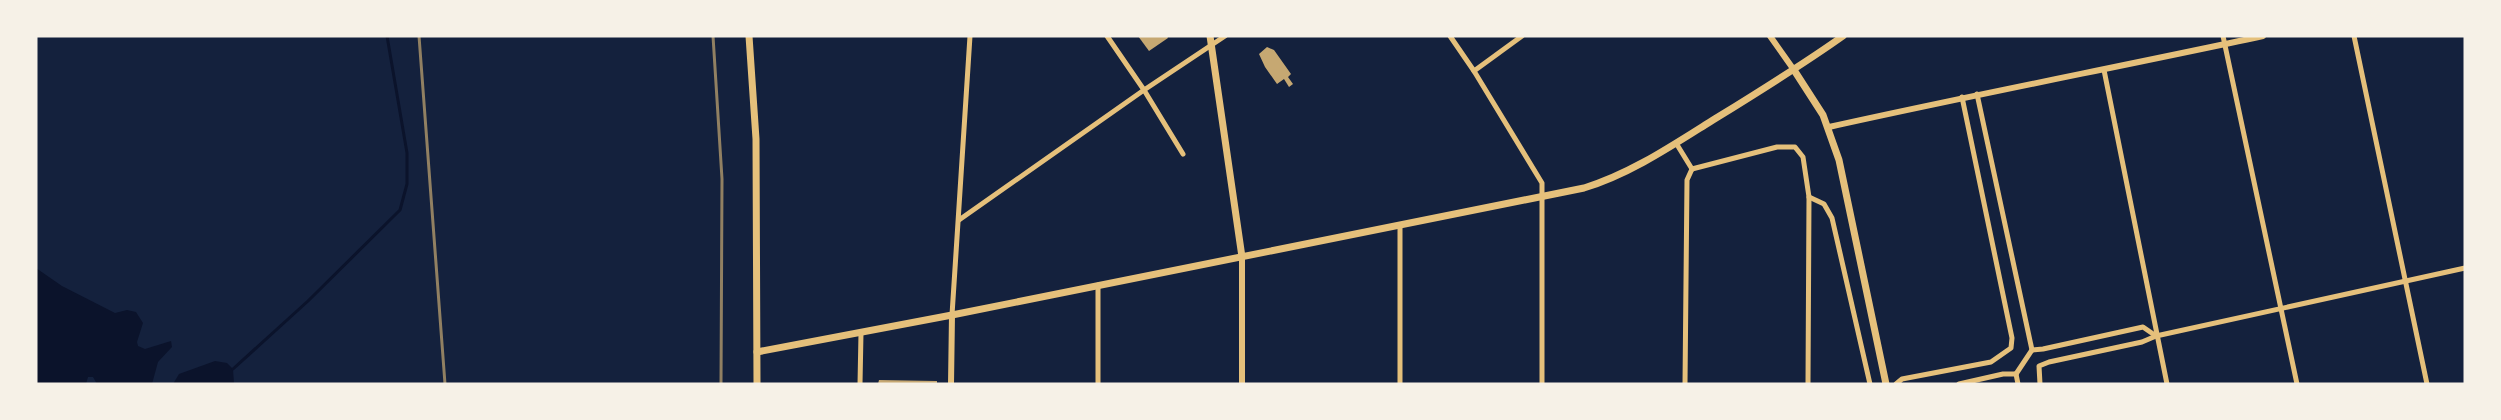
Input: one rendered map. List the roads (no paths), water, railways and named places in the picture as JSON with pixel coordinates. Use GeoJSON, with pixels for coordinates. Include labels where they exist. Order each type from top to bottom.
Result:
{"type":"FeatureCollection","features":[{"type":"Feature","properties":{"kind":"main road"},"geometry":{"type":"LineString","coordinates":[[749,36],[756,139],[757,384]]}},
{"type":"Feature","properties":{"kind":"main road"},"geometry":{"type":"LineString","coordinates":[[1210,36],[1242,257]]}},
{"type":"Feature","properties":{"kind":"main road"},"geometry":{"type":"LineString","coordinates":[[757,352],[952,316],[1542,198],[1601,183],[1676,143],[1794,70],[1843,36]]}},
{"type":"Feature","properties":{"kind":"main road"},"geometry":{"type":"LineString","coordinates":[[1794,70],[1828,127],[1839,160],[1886,384]]}},
{"type":"Feature","properties":{"kind":"street"},"geometry":{"type":"LineString","coordinates":[[951,384],[952,316],[970,36]]}},
{"type":"Feature","properties":{"kind":"street"},"geometry":{"type":"LineString","coordinates":[[1107,36],[1144,90],[1183,154]]}},
{"type":"Feature","properties":{"kind":"street"},"geometry":{"type":"LineString","coordinates":[[959,220],[1144,90],[1225,36]]}},
{"type":"Feature","properties":{"kind":"street"},"geometry":{"type":"LineString","coordinates":[[1450,36],[1474,71],[1542,183],[1542,384]]}},
{"type":"Feature","properties":{"kind":"street"},"geometry":{"type":"LineString","coordinates":[[1474,71],[1522,36]]}},
{"type":"Feature","properties":{"kind":"street"},"geometry":{"type":"LineString","coordinates":[[1770,36],[1794,70]]}},
{"type":"Feature","properties":{"kind":"street"},"geometry":{"type":"LineString","coordinates":[[2223,36],[2297,384]]}},
{"type":"Feature","properties":{"kind":"street"},"geometry":{"type":"LineString","coordinates":[[1828,127],[1962,97],[2104,70],[2263,36]]}},
{"type":"Feature","properties":{"kind":"street"},"geometry":{"type":"LineString","coordinates":[[2354,36],[2427,384]]}},
{"type":"Feature","properties":{"kind":"street"},"geometry":{"type":"LineString","coordinates":[[2104,70],[2167,384]]}},
{"type":"Feature","properties":{"kind":"street"},"geometry":{"type":"LineString","coordinates":[[1977,94],[2032,350],[2016,374],[2018,384]]}},
{"type":"Feature","properties":{"kind":"street"},"geometry":{"type":"LineString","coordinates":[[1896,384],[1902,379],[1991,362],[2011,348],[2012,338],[1962,97]]}},
{"type":"Feature","properties":{"kind":"street"},"geometry":{"type":"LineString","coordinates":[[1676,143],[1692,169]]}},
{"type":"Feature","properties":{"kind":"street"},"geometry":{"type":"LineString","coordinates":[[1692,169],[1777,147],[1794,147],[1803,157],[1809,197],[1808,384]]}},
{"type":"Feature","properties":{"kind":"street"},"geometry":{"type":"LineString","coordinates":[[1685,384],[1687,180],[1692,169]]}},
{"type":"Feature","properties":{"kind":"street"},"geometry":{"type":"LineString","coordinates":[[1809,197],[1824,204],[1832,218],[1870,384]]}},
{"type":"Feature","properties":{"kind":"street"},"geometry":{"type":"LineString","coordinates":[[1400,225],[1400,384]]}},
{"type":"Feature","properties":{"kind":"street"},"geometry":{"type":"LineString","coordinates":[[1242,257],[1242,384]]}},
{"type":"Feature","properties":{"kind":"street"},"geometry":{"type":"LineString","coordinates":[[2040,384],[2038,366],[2281,307],[2465,268]]}},
{"type":"Feature","properties":{"kind":"street"},"geometry":{"type":"LineString","coordinates":[[1098,286],[1098,384]]}},
{"type":"Feature","properties":{"kind":"street"},"geometry":{"type":"LineString","coordinates":[[2032,350],[2143,326],[2156,336]]}},
{"type":"Feature","properties":{"kind":"street"},"geometry":{"type":"LineString","coordinates":[[860,384],[861,333]]}},
{"type":"Feature","properties":{"kind":"street"},"geometry":{"type":"LineString","coordinates":[[1959,384],[2003,374],[2016,374]]}},
{"type":"Feature","properties":{"kind":"water"},"geometry":{"type":"Polygon","coordinates":[[[36,268],[62,286],[115,313],[127,310],[136,312],[143,323],[137,342],[138,346],[145,349],[171,341],[172,347],[158,362],[152,384],[97,384],[93,377],[88,377],[86,384],[36,384],[36,268]]]}},
{"type":"Feature","properties":{"kind":"water"},"geometry":{"type":"Polygon","coordinates":[[[215,361],[227,363],[233,369],[234,384],[173,384],[179,374],[215,361]]]}},
{"type":"Feature","properties":{"kind":"waterway"},"geometry":{"type":"LineString","coordinates":[[233,369],[308,301],[400,210],[407,184],[407,153],[387,36]]}},
{"type":"Feature","properties":{"kind":"railway"},"geometry":{"type":"LineString","coordinates":[[419,36],[445,384]]}},
{"type":"Feature","properties":{"kind":"railway"},"geometry":{"type":"LineString","coordinates":[[713,36],[722,179],[721,384]]}}]}
